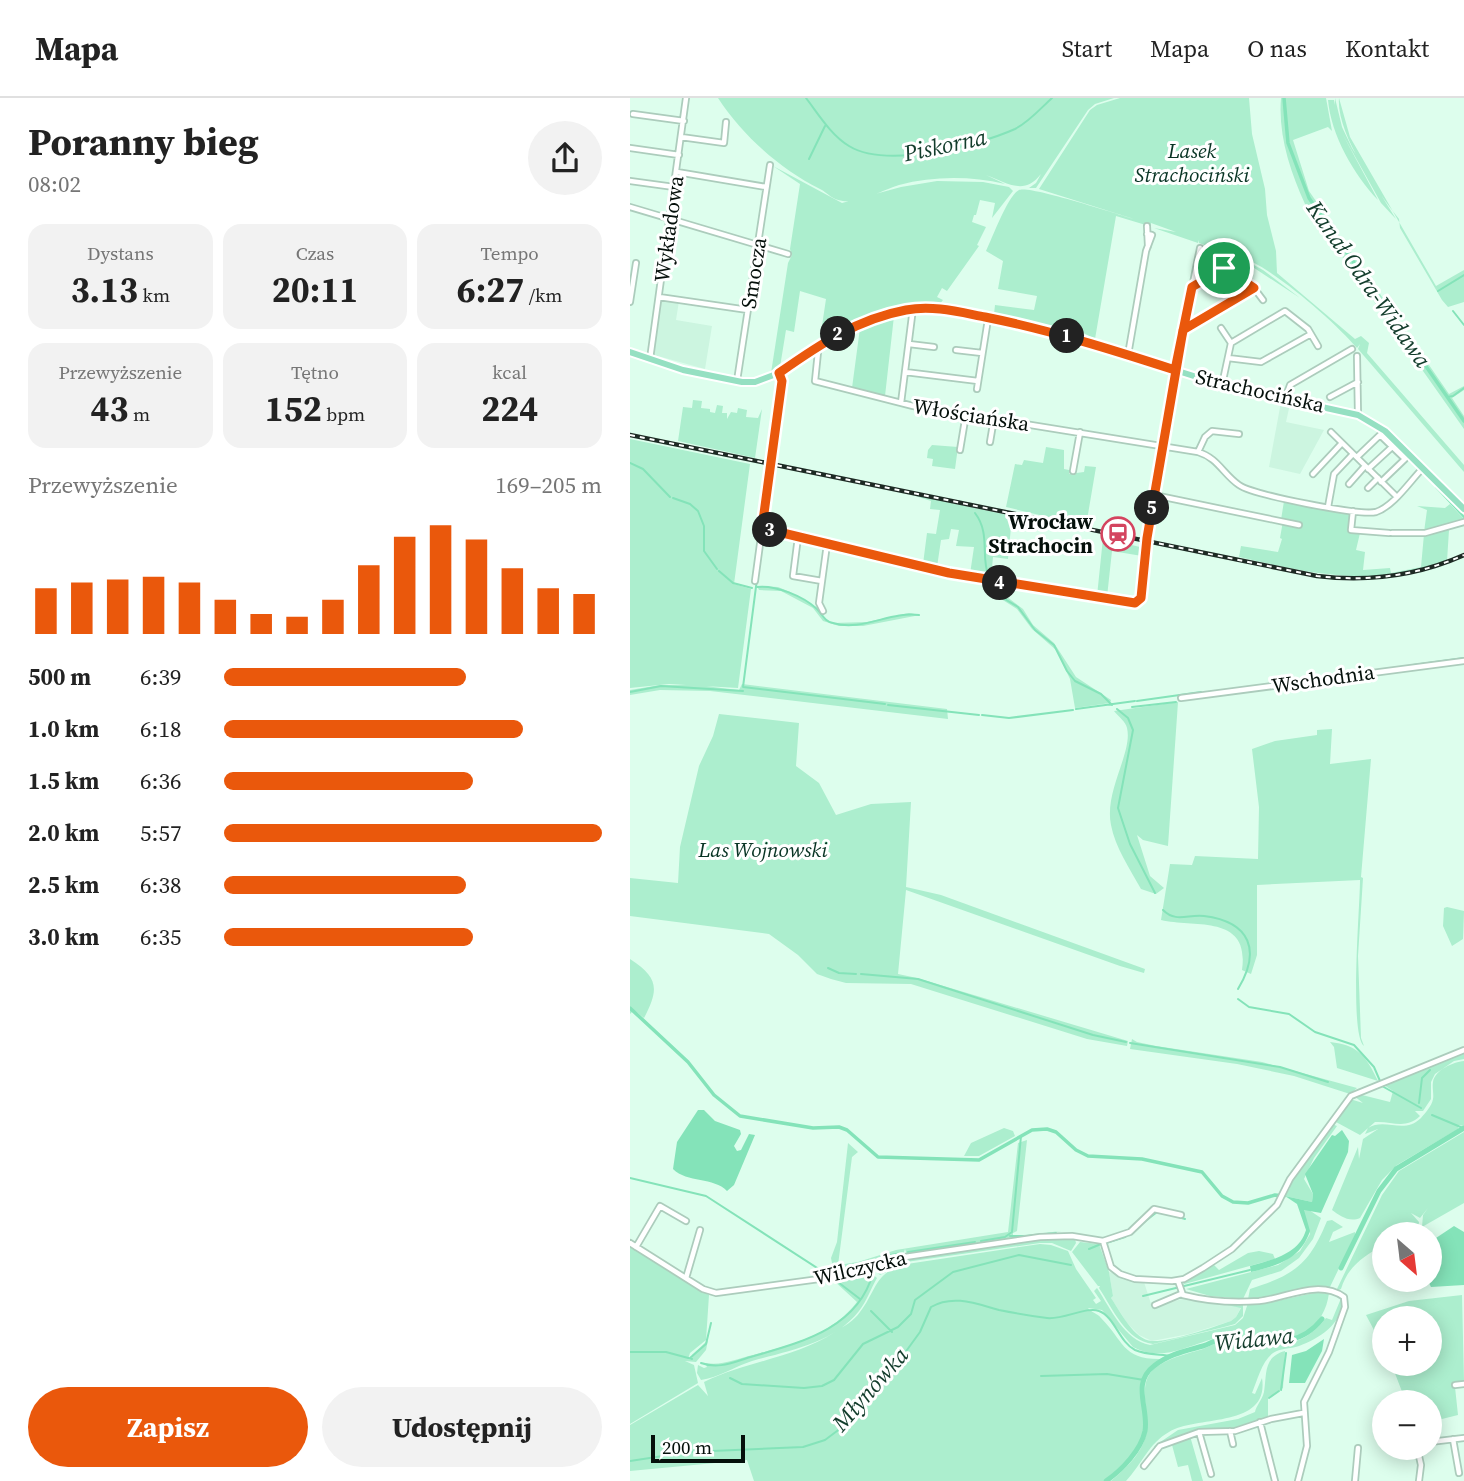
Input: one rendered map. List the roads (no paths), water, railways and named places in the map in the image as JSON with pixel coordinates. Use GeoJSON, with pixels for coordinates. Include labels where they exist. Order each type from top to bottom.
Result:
{"type":"FeatureCollection","features":[{"type":"Feature","properties":{"kind":"main road","name":"Strachocińska"},"geometry":{"type":"LineString","coordinates":[[630,352],[737,381],[755,382],[779,373],[816,347],[857,325],[907,310],[940,309],[988,318],[1071,337],[1222,384],[1358,415],[1381,428],[1464,509]]}},
{"type":"Feature","properties":{"kind":"street","name":"Wykładowa"},"geometry":{"type":"LineString","coordinates":[[650,359],[686,98]]}},
{"type":"Feature","properties":{"kind":"street"},"geometry":{"type":"LineString","coordinates":[[634,114],[684,121]]}},
{"type":"Feature","properties":{"kind":"street"},"geometry":{"type":"LineString","coordinates":[[681,137],[724,143],[726,122]]}},
{"type":"Feature","properties":{"kind":"street"},"geometry":{"type":"LineString","coordinates":[[630,148],[679,155]]}},
{"type":"Feature","properties":{"kind":"street","name":"Smocza"},"geometry":{"type":"LineString","coordinates":[[737,381],[770,165]]}},
{"type":"Feature","properties":{"kind":"street"},"geometry":{"type":"LineString","coordinates":[[677,172],[766,187]]}},
{"type":"Feature","properties":{"kind":"street"},"geometry":{"type":"LineString","coordinates":[[630,181],[674,187]]}},
{"type":"Feature","properties":{"kind":"street"},"geometry":{"type":"LineString","coordinates":[[630,207],[788,254]]}},
{"type":"Feature","properties":{"kind":"street"},"geometry":{"type":"LineString","coordinates":[[1128,355],[1148,246],[1147,226]]}},
{"type":"Feature","properties":{"kind":"street"},"geometry":{"type":"LineString","coordinates":[[762,528],[996,582],[1128,604],[1139,601],[1175,370],[1200,248]]}},
{"type":"Feature","properties":{"kind":"street"},"geometry":{"type":"LineString","coordinates":[[1192,287],[1235,261]]}},
{"type":"Feature","properties":{"kind":"street"},"geometry":{"type":"LineString","coordinates":[[630,302],[636,263]]}},
{"type":"Feature","properties":{"kind":"street"},"geometry":{"type":"LineString","coordinates":[[1224,268],[1254,288],[1263,300]]}},
{"type":"Feature","properties":{"kind":"street"},"geometry":{"type":"LineString","coordinates":[[1183,330],[1254,288]]}},
{"type":"Feature","properties":{"kind":"street"},"geometry":{"type":"LineString","coordinates":[[659,297],[748,310]]}},
{"type":"Feature","properties":{"kind":"street"},"geometry":{"type":"LineString","coordinates":[[1231,343],[1285,311],[1311,334],[1318,346]]}},
{"type":"Feature","properties":{"kind":"street"},"geometry":{"type":"LineString","coordinates":[[901,403],[912,316]]}},
{"type":"Feature","properties":{"kind":"street"},"geometry":{"type":"LineString","coordinates":[[977,389],[988,318]]}},
{"type":"Feature","properties":{"kind":"street"},"geometry":{"type":"LineString","coordinates":[[1221,328],[1231,343],[1222,384]]}},
{"type":"Feature","properties":{"kind":"street"},"geometry":{"type":"LineString","coordinates":[[1228,358],[1264,362],[1311,334]]}},
{"type":"Feature","properties":{"kind":"street"},"geometry":{"type":"LineString","coordinates":[[909,345],[934,347]]}},
{"type":"Feature","properties":{"kind":"street","name":"Włościańska"},"geometry":{"type":"LineString","coordinates":[[816,347],[818,352],[815,381],[901,403],[1198,452]]}},
{"type":"Feature","properties":{"kind":"street"},"geometry":{"type":"LineString","coordinates":[[1285,399],[1290,385],[1352,349]]}},
{"type":"Feature","properties":{"kind":"street"},"geometry":{"type":"LineString","coordinates":[[956,350],[982,353]]}},
{"type":"Feature","properties":{"kind":"street"},"geometry":{"type":"LineString","coordinates":[[1357,356],[1358,415]]}},
{"type":"Feature","properties":{"kind":"street"},"geometry":{"type":"LineString","coordinates":[[905,372],[978,381]]}},
{"type":"Feature","properties":{"kind":"street"},"geometry":{"type":"LineString","coordinates":[[755,581],[782,381],[779,373]]}},
{"type":"Feature","properties":{"kind":"street"},"geometry":{"type":"LineString","coordinates":[[1330,397],[1358,382]]}},
{"type":"Feature","properties":{"kind":"street"},"geometry":{"type":"LineString","coordinates":[[960,450],[966,414]]}},
{"type":"Feature","properties":{"kind":"street"},"geometry":{"type":"LineString","coordinates":[[990,442],[994,418]]}},
{"type":"Feature","properties":{"kind":"street"},"geometry":{"type":"LineString","coordinates":[[1239,433],[1212,431],[1205,437],[1198,452],[1210,456],[1244,488],[1328,507],[1375,512],[1396,496],[1423,468]]}},
{"type":"Feature","properties":{"kind":"street"},"geometry":{"type":"LineString","coordinates":[[1073,471],[1080,432]]}},
{"type":"Feature","properties":{"kind":"street"},"geometry":{"type":"LineString","coordinates":[[1331,432],[1396,496]]}},
{"type":"Feature","properties":{"kind":"street"},"geometry":{"type":"LineString","coordinates":[[1328,507],[1334,474],[1380,435],[1405,459],[1368,488]]}},
{"type":"Feature","properties":{"kind":"street"},"geometry":{"type":"LineString","coordinates":[[1313,474],[1342,443]]}},
{"type":"Feature","properties":{"kind":"street"},"geometry":{"type":"LineString","coordinates":[[1349,484],[1392,447]]}},
{"type":"Feature","properties":{"kind":"street"},"geometry":{"type":"LineString","coordinates":[[1154,495],[1299,525]]}},
{"type":"Feature","properties":{"kind":"street"},"geometry":{"type":"LineString","coordinates":[[1353,511],[1351,530],[1425,533],[1464,522]]}},
{"type":"Feature","properties":{"kind":"street"},"geometry":{"type":"LineString","coordinates":[[798,536],[793,576],[822,581]]}},
{"type":"Feature","properties":{"kind":"street"},"geometry":{"type":"LineString","coordinates":[[823,611],[819,603],[827,544]]}},
{"type":"Feature","properties":{"kind":"street","name":"Wschodnia"},"geometry":{"type":"LineString","coordinates":[[1181,698],[1464,660]]}},
{"type":"Feature","properties":{"kind":"street"},"geometry":{"type":"LineString","coordinates":[[1181,1215],[1154,1209],[1130,1231],[1103,1241],[1109,1263],[1120,1274],[1135,1279],[1178,1283],[1232,1249],[1273,1210],[1290,1178],[1346,1100],[1355,1093],[1464,1050]]}},
{"type":"Feature","properties":{"kind":"street"},"geometry":{"type":"LineString","coordinates":[[636,1247],[660,1206],[686,1221]]}},
{"type":"Feature","properties":{"kind":"street"},"geometry":{"type":"LineString","coordinates":[[686,1278],[700,1230]]}},
{"type":"Feature","properties":{"kind":"street","name":"Wilczycka"},"geometry":{"type":"LineString","coordinates":[[630,1243],[703,1289],[719,1293],[847,1274],[905,1257],[1040,1237],[1072,1236],[1103,1241]]}},
{"type":"Feature","properties":{"kind":"street"},"geometry":{"type":"LineString","coordinates":[[1178,1283],[1180,1293]]}},
{"type":"Feature","properties":{"kind":"street"},"geometry":{"type":"LineString","coordinates":[[1155,1305],[1180,1293],[1252,1301],[1303,1291],[1327,1290],[1344,1297],[1346,1304],[1325,1362],[1305,1395],[1303,1413],[1307,1446],[1298,1481]]}},
{"type":"Feature","properties":{"kind":"street"},"geometry":{"type":"LineString","coordinates":[[1455,1385],[1464,1384]]}},
{"type":"Feature","properties":{"kind":"street"},"geometry":{"type":"LineString","coordinates":[[1144,1466],[1160,1446],[1199,1432],[1230,1431],[1303,1413]]}},
{"type":"Feature","properties":{"kind":"street"},"geometry":{"type":"LineString","coordinates":[[1260,1422],[1275,1481]]}},
{"type":"Feature","properties":{"kind":"street"},"geometry":{"type":"LineString","coordinates":[[1230,1431],[1233,1444]]}},
{"type":"Feature","properties":{"kind":"street"},"geometry":{"type":"LineString","coordinates":[[1199,1432],[1212,1474]]}},
{"type":"Feature","properties":{"kind":"street"},"geometry":{"type":"LineString","coordinates":[[1442,1440],[1464,1438]]}},
{"type":"Feature","properties":{"kind":"street"},"geometry":{"type":"LineString","coordinates":[[1453,1439],[1459,1473]]}},
{"type":"Feature","properties":{"kind":"street"},"geometry":{"type":"LineString","coordinates":[[1355,1481],[1359,1448]]}},
{"type":"Feature","properties":{"kind":"street"},"geometry":{"type":"LineString","coordinates":[[1419,1481],[1420,1460]]}},
{"type":"Feature","properties":{"kind":"waterway","name":"Piskorna"},"geometry":{"type":"LineString","coordinates":[[806,98],[826,124],[849,146],[865,153],[885,155],[908,155],[956,148],[998,136],[1025,123],[1052,98]]}},
{"type":"Feature","properties":{"kind":"waterway","name":"Kanał Odra-Widawa"},"geometry":{"type":"LineString","coordinates":[[1284,98],[1288,143],[1309,198],[1464,421]]}},
{"type":"Feature","properties":{"kind":"waterway"},"geometry":{"type":"LineString","coordinates":[[809,159],[825,126]]}},
{"type":"Feature","properties":{"kind":"waterway"},"geometry":{"type":"LineString","coordinates":[[1438,291],[1464,275]]}},
{"type":"Feature","properties":{"kind":"waterway"},"geometry":{"type":"LineString","coordinates":[[1453,311],[1464,325]]}},
{"type":"Feature","properties":{"kind":"waterway"},"geometry":{"type":"LineString","coordinates":[[1447,397],[1464,388]]}},
{"type":"Feature","properties":{"kind":"waterway"},"geometry":{"type":"LineString","coordinates":[[1383,434],[1404,455]]}},
{"type":"Feature","properties":{"kind":"waterway"},"geometry":{"type":"LineString","coordinates":[[630,463],[643,469],[670,497]]}},
{"type":"Feature","properties":{"kind":"waterway"},"geometry":{"type":"LineString","coordinates":[[1436,487],[1464,517]]}},
{"type":"Feature","properties":{"kind":"waterway"},"geometry":{"type":"LineString","coordinates":[[673,498],[690,504],[698,511],[704,526],[704,551],[717,569]]}},
{"type":"Feature","properties":{"kind":"waterway"},"geometry":{"type":"LineString","coordinates":[[975,513],[983,529],[989,578]]}},
{"type":"Feature","properties":{"kind":"waterway"},"geometry":{"type":"LineString","coordinates":[[765,522],[767,527],[780,530]]}},
{"type":"Feature","properties":{"kind":"waterway"},"geometry":{"type":"LineString","coordinates":[[799,540],[824,546]]}},
{"type":"Feature","properties":{"kind":"waterway"},"geometry":{"type":"LineString","coordinates":[[829,548],[912,567]]}},
{"type":"Feature","properties":{"kind":"waterway"},"geometry":{"type":"LineString","coordinates":[[918,568],[922,569]]}},
{"type":"Feature","properties":{"kind":"waterway"},"geometry":{"type":"LineString","coordinates":[[927,570],[1063,595]]}},
{"type":"Feature","properties":{"kind":"waterway"},"geometry":{"type":"LineString","coordinates":[[719,571],[733,583],[752,588]]}},
{"type":"Feature","properties":{"kind":"waterway"},"geometry":{"type":"LineString","coordinates":[[757,579],[743,687],[885,704]]}},
{"type":"Feature","properties":{"kind":"waterway"},"geometry":{"type":"LineString","coordinates":[[991,583],[998,595],[1018,607],[1035,630],[1054,645],[1075,681],[1101,694],[1112,705]]}},
{"type":"Feature","properties":{"kind":"waterway"},"geometry":{"type":"LineString","coordinates":[[757,587],[781,590],[797,596],[811,604],[828,621],[844,625],[919,615]]}},
{"type":"Feature","properties":{"kind":"waterway"},"geometry":{"type":"LineString","coordinates":[[1413,665],[1464,658]]}},
{"type":"Feature","properties":{"kind":"waterway"},"geometry":{"type":"LineString","coordinates":[[630,692],[661,686],[743,691]]}},
{"type":"Feature","properties":{"kind":"waterway"},"geometry":{"type":"LineString","coordinates":[[1137,701],[1201,692]]}},
{"type":"Feature","properties":{"kind":"waterway"},"geometry":{"type":"LineString","coordinates":[[1076,709],[1135,701]]}},
{"type":"Feature","properties":{"kind":"waterway"},"geometry":{"type":"LineString","coordinates":[[1132,707],[1176,702]]}},
{"type":"Feature","properties":{"kind":"waterway"},"geometry":{"type":"LineString","coordinates":[[888,705],[979,715]]}},
{"type":"Feature","properties":{"kind":"waterway"},"geometry":{"type":"LineString","coordinates":[[1117,709],[1128,718],[1133,730],[1118,808],[1130,844],[1155,893]]}},
{"type":"Feature","properties":{"kind":"waterway"},"geometry":{"type":"LineString","coordinates":[[982,715],[1009,718],[1073,710]]}},
{"type":"Feature","properties":{"kind":"waterway"},"geometry":{"type":"LineString","coordinates":[[1163,910],[1177,917],[1204,916],[1220,919],[1241,932],[1250,951],[1245,975],[1238,989]]}},
{"type":"Feature","properties":{"kind":"waterway"},"geometry":{"type":"LineString","coordinates":[[828,968],[839,973],[856,974]]}},
{"type":"Feature","properties":{"kind":"waterway"},"geometry":{"type":"LineString","coordinates":[[861,974],[918,979],[1093,1035],[1126,1042]]}},
{"type":"Feature","properties":{"kind":"waterway"},"geometry":{"type":"LineString","coordinates":[[1238,999],[1249,1007],[1289,1014],[1315,1032],[1354,1045],[1374,1067],[1380,1081]]}},
{"type":"Feature","properties":{"kind":"waterway"},"geometry":{"type":"LineString","coordinates":[[630,1008],[688,1062],[714,1095],[740,1116],[813,1128],[839,1127],[847,1130],[878,1157],[979,1160],[1032,1130],[1047,1129],[1056,1132],[1076,1150],[1088,1156],[1142,1159],[1202,1172],[1222,1196],[1233,1202],[1248,1203],[1275,1195],[1284,1196]]}},
{"type":"Feature","properties":{"kind":"waterway"},"geometry":{"type":"LineString","coordinates":[[1130,1043],[1280,1067],[1328,1082]]}},
{"type":"Feature","properties":{"kind":"waterway"},"geometry":{"type":"LineString","coordinates":[[1419,1103],[1422,1078],[1430,1070]]}},
{"type":"Feature","properties":{"kind":"waterway"},"geometry":{"type":"LineString","coordinates":[[1382,1086],[1421,1108]]}},
{"type":"Feature","properties":{"kind":"waterway"},"geometry":{"type":"LineString","coordinates":[[1432,1115],[1463,1128]]}},
{"type":"Feature","properties":{"kind":"waterway","name":"Widawa"},"geometry":{"type":"LineString","coordinates":[[1341,1268],[1379,1191],[1396,1169],[1464,1128]]}},
{"type":"Feature","properties":{"kind":"waterway"},"geometry":{"type":"LineString","coordinates":[[981,1241],[1005,1237],[1012,1232],[1021,1136]]}},
{"type":"Feature","properties":{"kind":"waterway"},"geometry":{"type":"LineString","coordinates":[[630,1178],[706,1196],[828,1275]]}},
{"type":"Feature","properties":{"kind":"waterway"},"geometry":{"type":"LineString","coordinates":[[1106,1243],[1125,1237],[1157,1212]]}},
{"type":"Feature","properties":{"kind":"waterway"},"geometry":{"type":"LineString","coordinates":[[1172,1215],[1185,1219]]}},
{"type":"Feature","properties":{"kind":"waterway"},"geometry":{"type":"LineString","coordinates":[[1028,1236],[1056,1233]]}},
{"type":"Feature","properties":{"kind":"waterway"},"geometry":{"type":"LineString","coordinates":[[1010,1236],[1023,1236]]}},
{"type":"Feature","properties":{"kind":"waterway"},"geometry":{"type":"LineString","coordinates":[[908,1252],[975,1242]]}},
{"type":"Feature","properties":{"kind":"waterway"},"geometry":{"type":"LineString","coordinates":[[1089,1249],[1101,1244]]}},
{"type":"Feature","properties":{"kind":"waterway"},"geometry":{"type":"LineString","coordinates":[[891,1255],[902,1253]]}},
{"type":"Feature","properties":{"kind":"waterway"},"geometry":{"type":"LineString","coordinates":[[730,1378],[742,1384],[804,1388],[822,1386],[834,1380],[863,1344],[898,1327],[911,1314],[915,1300],[953,1272],[1019,1255],[1071,1265]]}},
{"type":"Feature","properties":{"kind":"waterway"},"geometry":{"type":"LineString","coordinates":[[867,1265],[885,1257]]}},
{"type":"Feature","properties":{"kind":"waterway","name":"Młynówka"},"geometry":{"type":"LineString","coordinates":[[1143,1296],[1250,1270]]}},
{"type":"Feature","properties":{"kind":"waterway"},"geometry":{"type":"LineString","coordinates":[[701,1363],[715,1366],[727,1364],[791,1345],[826,1330],[855,1307],[866,1292],[873,1273]]}},
{"type":"Feature","properties":{"kind":"waterway"},"geometry":{"type":"LineString","coordinates":[[834,1279],[860,1299]]}},
{"type":"Feature","properties":{"kind":"waterway","name":"Młynówka"},"geometry":{"type":"LineString","coordinates":[[630,1461],[689,1452],[803,1447],[825,1440],[841,1428],[899,1361],[920,1332],[931,1307],[948,1301],[965,1301],[1047,1318],[1088,1310],[1099,1311],[1109,1318],[1135,1350],[1172,1356]]}},
{"type":"Feature","properties":{"kind":"waterway"},"geometry":{"type":"LineString","coordinates":[[871,1311],[892,1332]]}},
{"type":"Feature","properties":{"kind":"waterway","name":"Widawa"},"geometry":{"type":"LineString","coordinates":[[1106,1481],[1130,1459],[1143,1438],[1146,1423],[1142,1397],[1143,1380],[1154,1366],[1171,1356],[1220,1339],[1276,1341],[1300,1337],[1322,1319]]}},
{"type":"Feature","properties":{"kind":"waterway"},"geometry":{"type":"LineString","coordinates":[[690,1358],[706,1344],[711,1323]]}},
{"type":"Feature","properties":{"kind":"waterway"},"geometry":{"type":"LineString","coordinates":[[630,1352],[666,1352],[692,1359]]}},
{"type":"Feature","properties":{"kind":"waterway"},"geometry":{"type":"LineString","coordinates":[[1281,1390],[1286,1353]]}},
{"type":"Feature","properties":{"kind":"waterway"},"geometry":{"type":"LineString","coordinates":[[1041,1376],[1107,1374],[1144,1380]]}},
{"type":"Feature","properties":{"kind":"waterway"},"geometry":{"type":"LineString","coordinates":[[1269,1398],[1279,1391]]}},
{"type":"Feature","properties":{"kind":"railway"},"geometry":{"type":"LineString","coordinates":[[630,435],[1317,576],[1392,576],[1428,568],[1464,555]]}},
{"type":"Feature","properties":{"kind":"place","name":"Wrocław Strachocin"},"geometry":{"type":"Point","coordinates":[1118,534]}},
{"type":"Feature","properties":{"kind":"park label","name":"Lasek Strachociński"},"geometry":{"type":"Point","coordinates":[1192,163]}},
{"type":"Feature","properties":{"kind":"park label","name":"Las Wojnowski"},"geometry":{"type":"Point","coordinates":[763,850]}}]}
